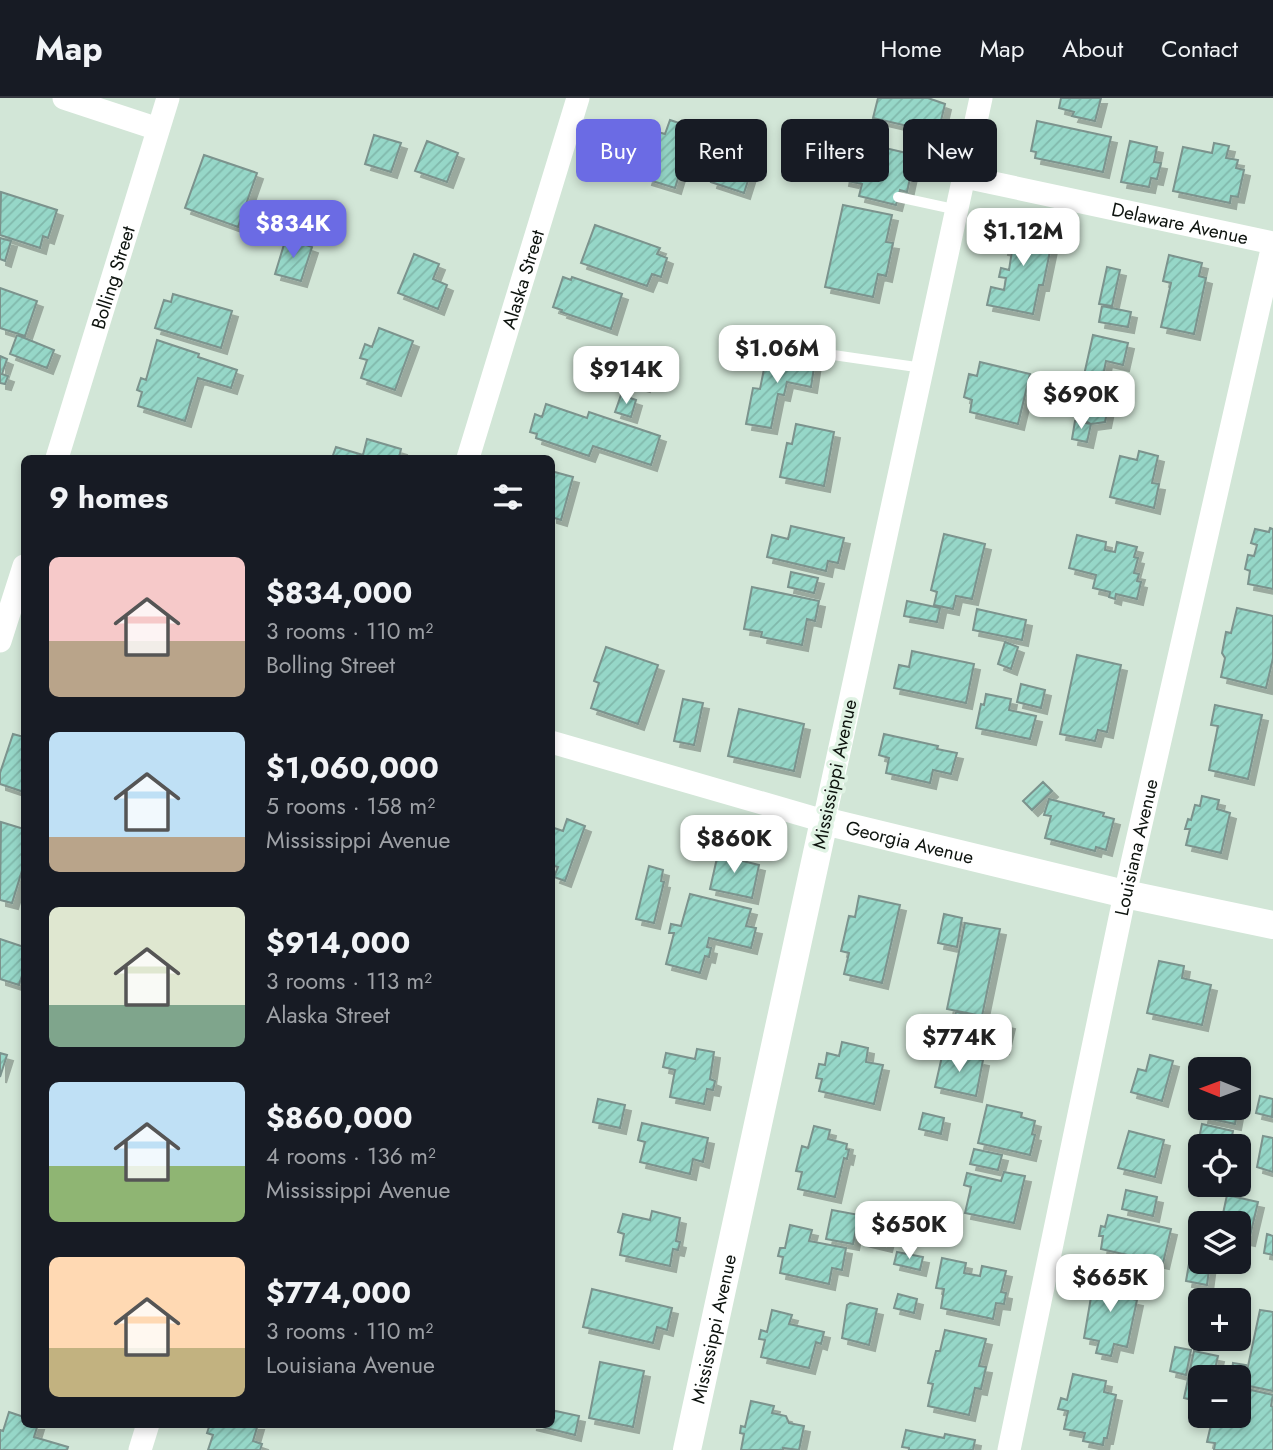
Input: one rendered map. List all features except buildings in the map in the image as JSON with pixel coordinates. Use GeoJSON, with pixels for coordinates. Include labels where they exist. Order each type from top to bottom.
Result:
{"type":"FeatureCollection","features":[{"type":"Feature","properties":{"kind":"street"},"geometry":{"type":"LineString","coordinates":[[64,98],[158,129]]}},
{"type":"Feature","properties":{"kind":"street","name":"Bolling Street"},"geometry":{"type":"LineString","coordinates":[[58,455],[168,98]]}},
{"type":"Feature","properties":{"kind":"street","name":"Alaska Street"},"geometry":{"type":"LineString","coordinates":[[469,455],[578,98]]}},
{"type":"Feature","properties":{"kind":"street","name":"Mississippi Avenue"},"geometry":{"type":"LineString","coordinates":[[977,119],[981,98]]}},
{"type":"Feature","properties":{"kind":"street","name":"Mississippi Avenue"},"geometry":{"type":"LineString","coordinates":[[687,1450],[964,182]]}},
{"type":"Feature","properties":{"kind":"street","name":"Delaware Avenue"},"geometry":{"type":"LineString","coordinates":[[988,182],[1273,244]]}},
{"type":"Feature","properties":{"kind":"street","name":"Louisiana Avenue"},"geometry":{"type":"LineString","coordinates":[[1009,1450],[1125,894],[1273,244]]}},
{"type":"Feature","properties":{"kind":"street"},"geometry":{"type":"LineString","coordinates":[[0,641],[20,596]]}},
{"type":"Feature","properties":{"kind":"street","name":"Georgia Avenue"},"geometry":{"type":"LineString","coordinates":[[555,743],[824,821],[1125,894],[1273,925]]}},
{"type":"Feature","properties":{"kind":"street"},"geometry":{"type":"LineString","coordinates":[[140,1450],[147,1428]]}},
{"type":"Feature","properties":{"kind":"lane"},"geometry":{"type":"LineString","coordinates":[[898,197],[958,210]]}},
{"type":"Feature","properties":{"kind":"lane"},"geometry":{"type":"LineString","coordinates":[[785,348],[923,368]]}}]}
